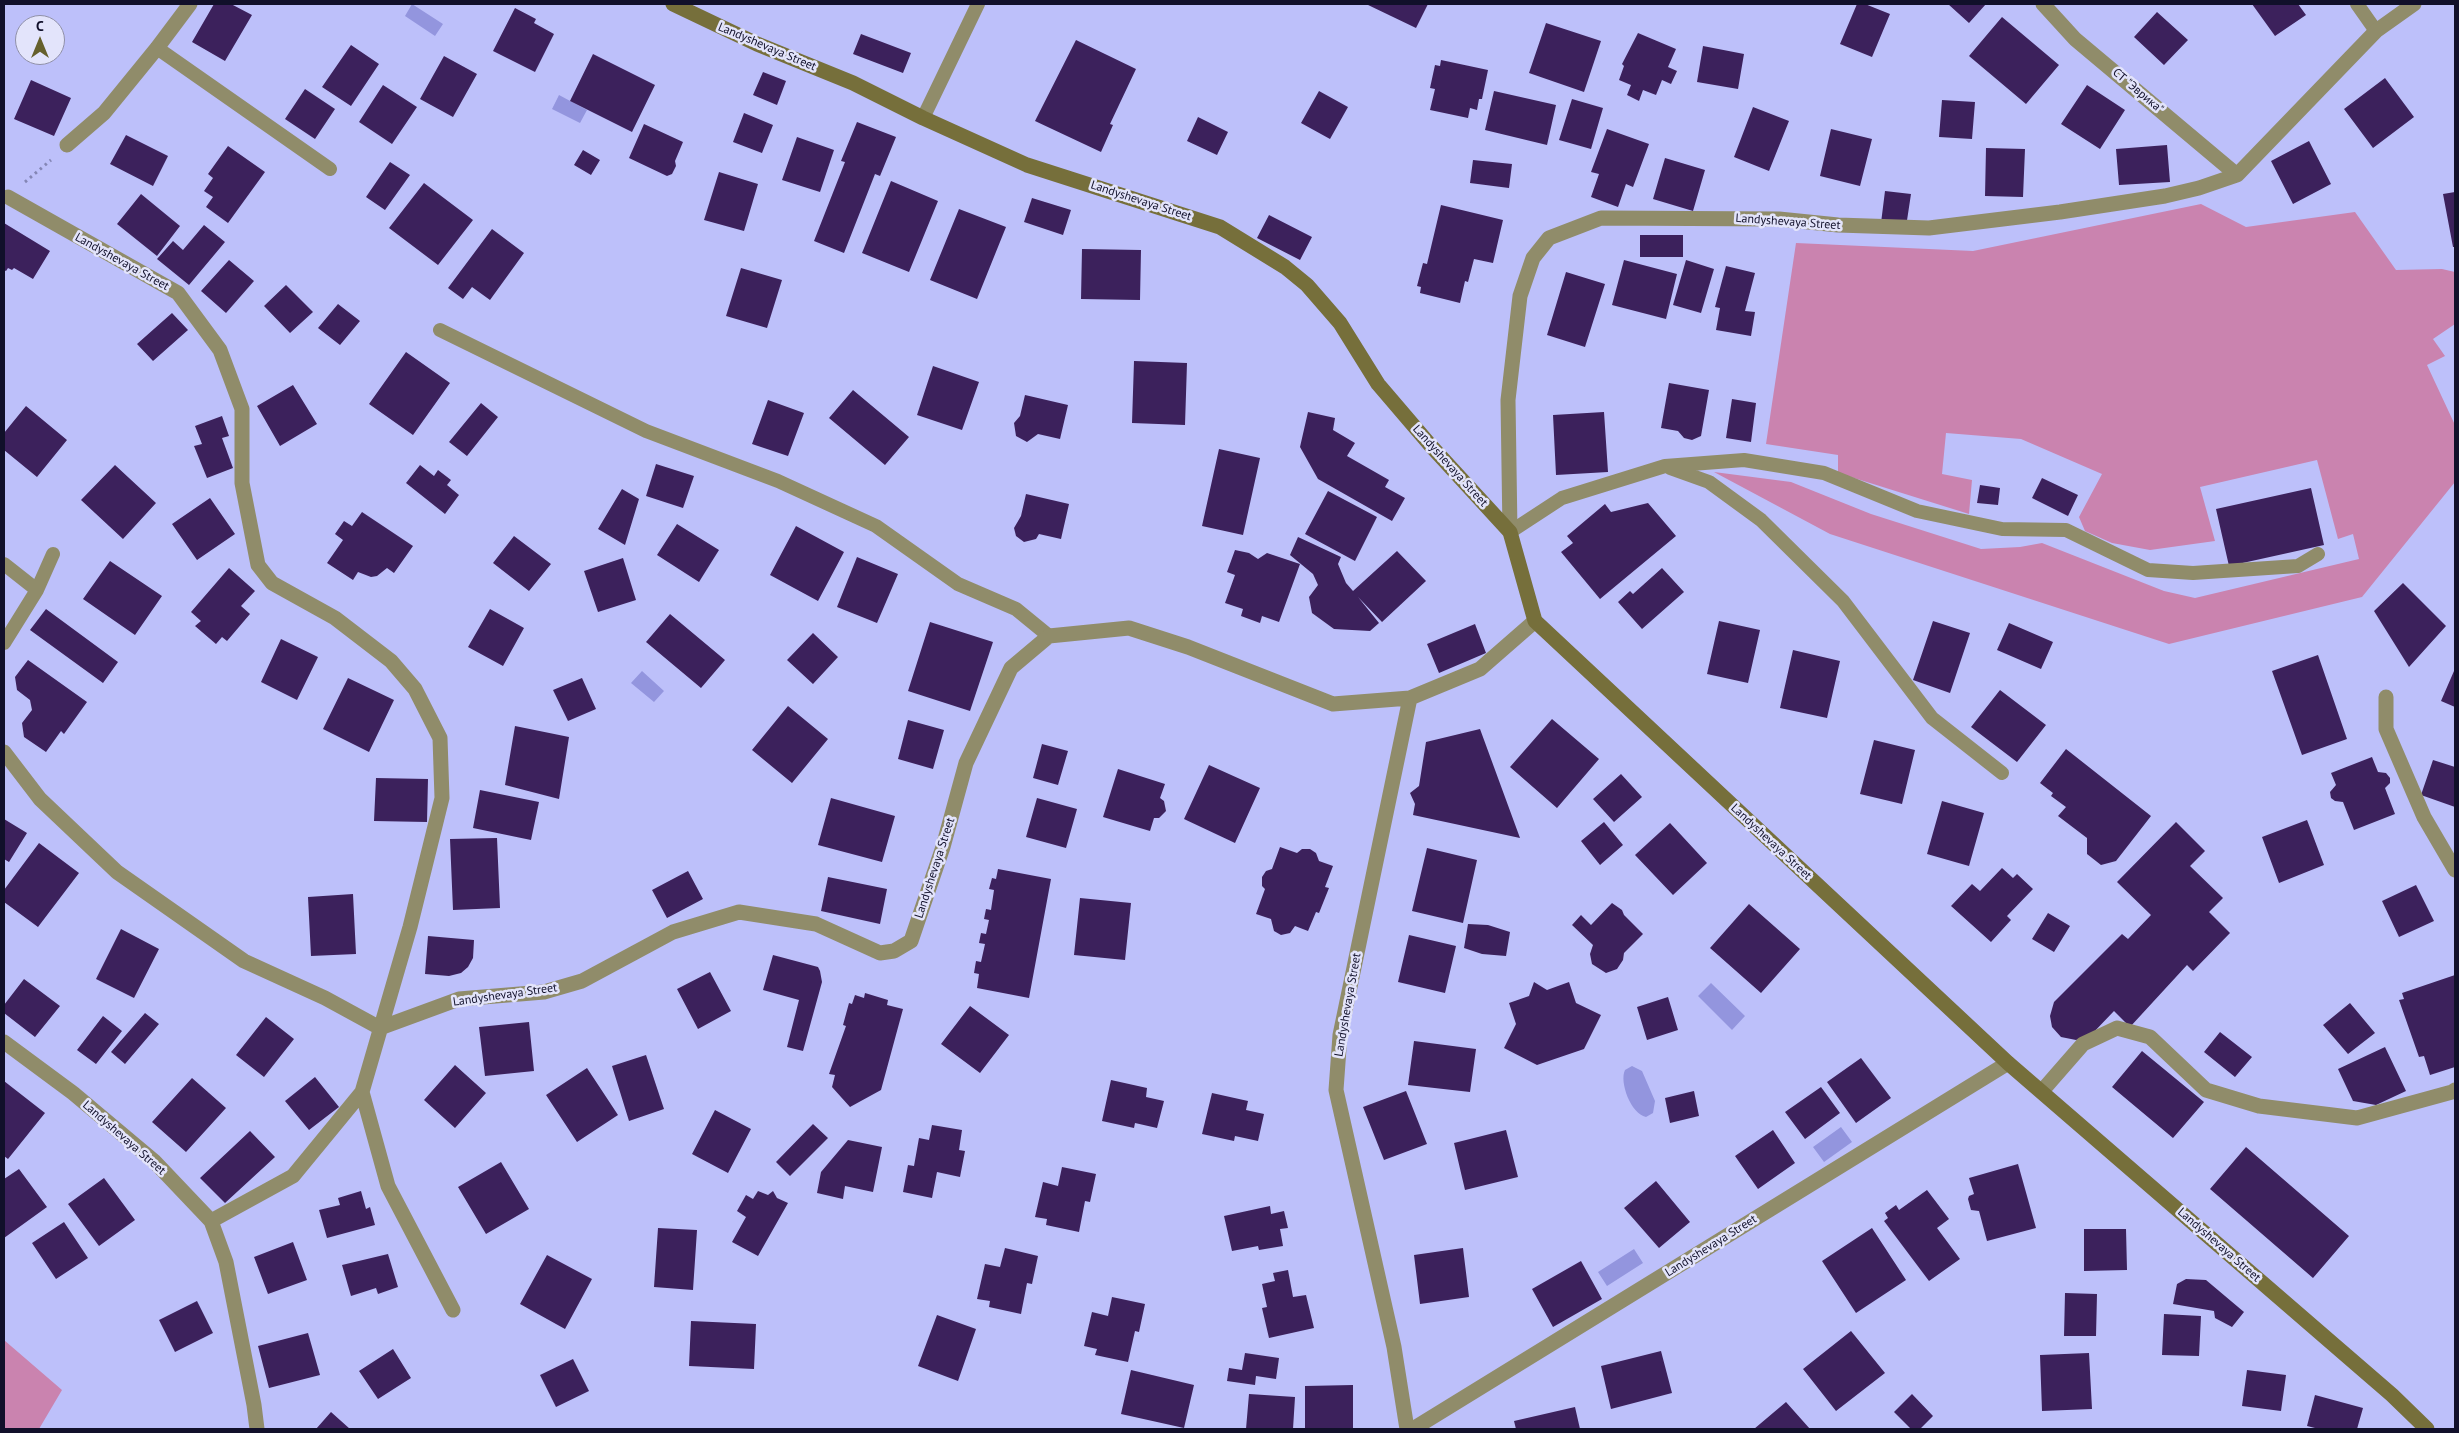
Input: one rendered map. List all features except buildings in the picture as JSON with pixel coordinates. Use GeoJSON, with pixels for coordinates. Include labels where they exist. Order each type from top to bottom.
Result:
{"type":"FeatureCollection","features":[{"type":"Feature","properties":{"kind":"street"},"geometry":{"type":"LineString","coordinates":[[67,145],[104,112],[158,48],[190,4]]}},
{"type":"Feature","properties":{"kind":"street","name":"Landyshevaya Street"},"geometry":{"type":"LineString","coordinates":[[673,4],[757,44],[853,82],[923,118],[1027,165],[1220,227],[1285,267],[1307,285],[1340,323],[1378,384],[1431,446],[1510,532]]}},
{"type":"Feature","properties":{"kind":"street","name":"СТ \"Эврика\""},"geometry":{"type":"LineString","coordinates":[[2043,4],[2075,39],[2237,175]]}},
{"type":"Feature","properties":{"kind":"street"},"geometry":{"type":"LineString","coordinates":[[2237,175],[2376,31],[2414,4]]}},
{"type":"Feature","properties":{"kind":"street","name":"Landyshevaya Street"},"geometry":{"type":"LineString","coordinates":[[2237,175],[2199,188],[2165,196],[2060,212],[1929,228],[1838,225],[1779,219],[1601,218],[1549,238],[1532,258],[1520,296],[1508,400],[1510,532],[1535,620],[2008,1063],[2385,1389],[2427,1429]]}},
{"type":"Feature","properties":{"kind":"street","name":"Landyshevaya Street"},"geometry":{"type":"LineString","coordinates":[[8,197],[178,293],[220,350],[242,409],[242,483],[258,565],[272,582],[335,618],[391,662],[414,689],[440,738],[442,798],[410,927],[362,1092]]}},
{"type":"Feature","properties":{"kind":"street"},"geometry":{"type":"LineString","coordinates":[[1049,636],[1129,628],[1188,647],[1332,704],[1410,698],[1480,669],[1535,620]]}},
{"type":"Feature","properties":{"kind":"street","name":"Landyshevaya Street"},"geometry":{"type":"LineString","coordinates":[[380,1028],[459,999],[544,992],[582,981],[673,932],[739,912],[816,924],[880,953],[894,951],[911,941],[943,847],[966,763],[1011,668],[1049,636]]}},
{"type":"Feature","properties":{"kind":"street"},"geometry":{"type":"LineString","coordinates":[[2386,697],[2386,729],[2424,816],[2455,870]]}},
{"type":"Feature","properties":{"kind":"street","name":"Landyshevaya Street"},"geometry":{"type":"LineString","coordinates":[[1407,1429],[1394,1347],[1336,1090],[1340,1035],[1410,698]]}},
{"type":"Feature","properties":{"kind":"street"},"geometry":{"type":"LineString","coordinates":[[4,752],[40,799],[117,872],[244,961],[325,998],[380,1028]]}},
{"type":"Feature","properties":{"kind":"street"},"geometry":{"type":"LineString","coordinates":[[2042,1091],[2083,1044],[2117,1028],[2150,1037],[2206,1090],[2259,1106],[2357,1118],[2455,1090]]}},
{"type":"Feature","properties":{"kind":"street","name":"Landyshevaya Street"},"geometry":{"type":"LineString","coordinates":[[4,1042],[73,1093],[154,1161],[211,1221],[226,1262],[257,1429]]}},
{"type":"Feature","properties":{"kind":"street","name":"Landyshevaya Street"},"geometry":{"type":"LineString","coordinates":[[1413,1429],[2008,1063]]}},
{"type":"Feature","properties":{"kind":"street"},"geometry":{"type":"LineString","coordinates":[[211,1221],[293,1176],[362,1092]]}},
{"type":"Feature","properties":{"kind":"street"},"geometry":{"type":"LineString","coordinates":[[362,1092],[388,1186],[453,1310]]}},
{"type":"Feature","properties":{"kind":"lane"},"geometry":{"type":"LineString","coordinates":[[923,118],[978,4]]}},
{"type":"Feature","properties":{"kind":"lane"},"geometry":{"type":"LineString","coordinates":[[2357,4],[2376,31]]}},
{"type":"Feature","properties":{"kind":"lane"},"geometry":{"type":"LineString","coordinates":[[158,48],[330,169]]}},
{"type":"Feature","properties":{"kind":"lane"},"geometry":{"type":"LineString","coordinates":[[440,330],[646,431],[778,481],[876,526],[958,584],[1016,609],[1049,636]]}},
{"type":"Feature","properties":{"kind":"lane"},"geometry":{"type":"LineString","coordinates":[[1510,532],[1562,498],[1664,466],[1744,460],[1824,473],[1917,511],[2002,529],[2066,530],[2148,570],[2194,573],[2298,566],[2318,554]]}},
{"type":"Feature","properties":{"kind":"lane"},"geometry":{"type":"LineString","coordinates":[[1664,466],[1709,482],[1761,520],[1843,601],[1932,718],[2002,773]]}},
{"type":"Feature","properties":{"kind":"lane"},"geometry":{"type":"LineString","coordinates":[[4,643],[37,590],[53,554]]}},
{"type":"Feature","properties":{"kind":"lane"},"geometry":{"type":"LineString","coordinates":[[4,564],[37,590]]}},
{"type":"Feature","properties":{"kind":"path"},"geometry":{"type":"LineString","coordinates":[[8,197],[67,145]]}},
{"type":"Feature","properties":{"kind":"shaded area"},"geometry":{"type":"Polygon","coordinates":[[[2201,204],[2246,227],[2355,212],[2396,270],[2442,269],[2455,272],[2455,324],[2433,339],[2445,356],[2427,365],[2455,425],[2455,482],[2362,597],[2169,644],[1830,534],[1714,472],[1791,482],[1871,514],[1981,549],[2020,547],[2042,543],[2164,591],[2195,598],[2359,559],[2353,534],[2338,539],[2317,460],[2200,487],[2215,541],[2150,550],[2112,543],[2085,531],[2079,517],[2102,474],[2021,439],[1946,433],[1942,474],[1972,480],[1969,514],[1838,473],[1838,455],[1766,444],[1796,243],[1973,251],[2201,204]]]}},
{"type":"Feature","properties":{"kind":"shaded area"},"geometry":{"type":"Polygon","coordinates":[[[4,1340],[62,1390],[39,1429],[4,1429],[4,1340]]]}},
{"type":"Feature","properties":{"kind":"water"},"geometry":{"type":"Polygon","coordinates":[[[412,4],[443,24],[435,36],[405,16],[412,4]]]}},
{"type":"Feature","properties":{"kind":"water"},"geometry":{"type":"Polygon","coordinates":[[[559,95],[587,110],[580,123],[552,109],[559,95]]]}},
{"type":"Feature","properties":{"kind":"water"},"geometry":{"type":"Polygon","coordinates":[[[642,671],[664,691],[654,702],[631,683],[642,671]]]}},
{"type":"Feature","properties":{"kind":"water"},"geometry":{"type":"Polygon","coordinates":[[[1711,983],[1745,1016],[1732,1030],[1698,996],[1711,983]]]}},
{"type":"Feature","properties":{"kind":"water"},"geometry":{"type":"Polygon","coordinates":[[[1632,1066],[1642,1071],[1655,1101],[1653,1113],[1646,1117],[1641,1115],[1631,1104],[1625,1089],[1625,1070],[1632,1066]]]}},
{"type":"Feature","properties":{"kind":"water"},"geometry":{"type":"Polygon","coordinates":[[[1841,1127],[1852,1142],[1824,1162],[1813,1147],[1841,1127]]]}},
{"type":"Feature","properties":{"kind":"water"},"geometry":{"type":"Polygon","coordinates":[[[1634,1249],[1643,1263],[1607,1286],[1598,1272],[1634,1249]]]}}]}
